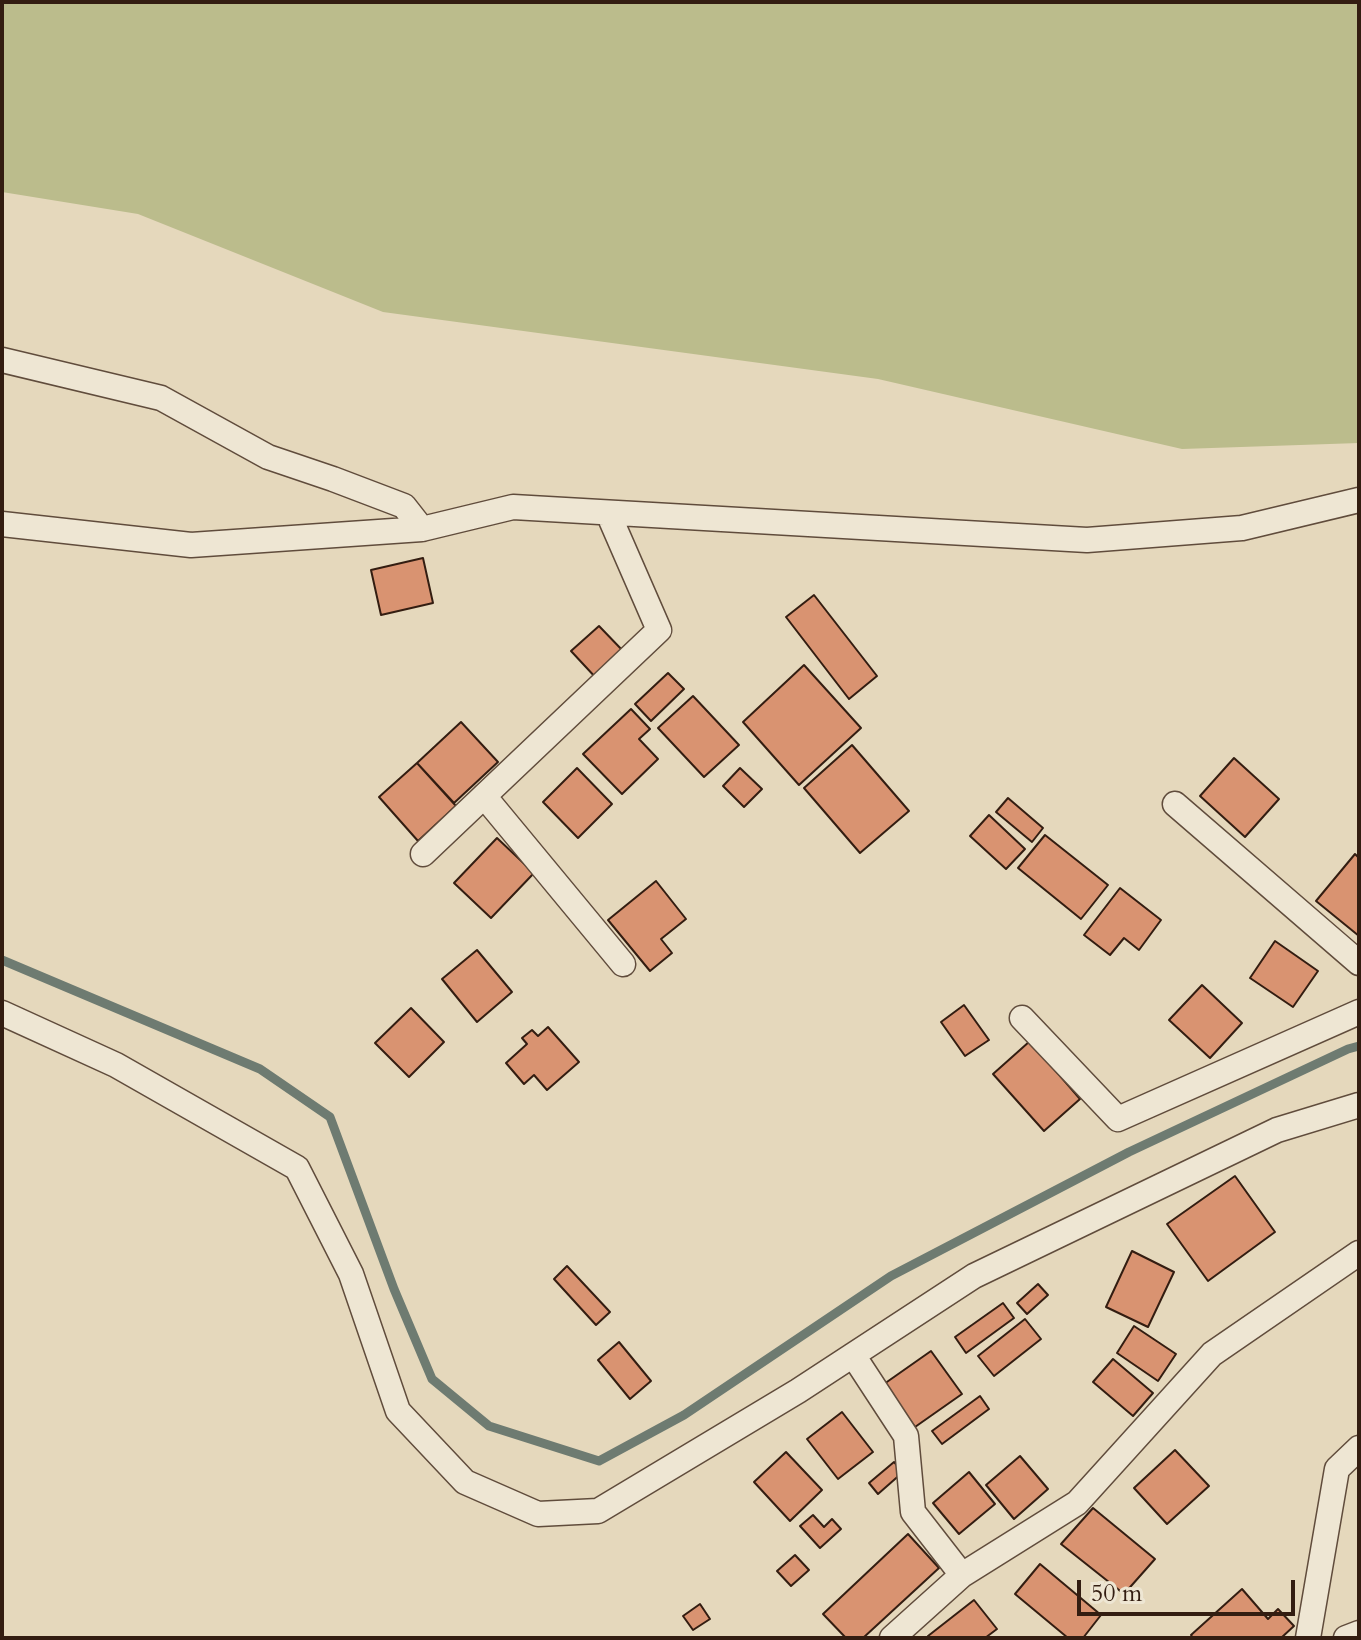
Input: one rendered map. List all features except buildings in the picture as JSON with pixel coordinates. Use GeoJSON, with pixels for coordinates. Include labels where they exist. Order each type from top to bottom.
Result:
{"type":"FeatureCollection","features":[{"type":"Feature","properties":{"kind":"street"},"geometry":{"type":"LineString","coordinates":[[2,360],[161,398],[268,457],[404,506],[422,529]]}},
{"type":"Feature","properties":{"kind":"street"},"geometry":{"type":"LineString","coordinates":[[2,524],[191,545],[422,529],[513,507],[1087,540],[1242,528],[1359,500]]}},
{"type":"Feature","properties":{"kind":"street"},"geometry":{"type":"LineString","coordinates":[[423,854],[659,630],[608,513]]}},
{"type":"Feature","properties":{"kind":"street"},"geometry":{"type":"LineString","coordinates":[[484,796],[623,964]]}},
{"type":"Feature","properties":{"kind":"street"},"geometry":{"type":"LineString","coordinates":[[1175,804],[1359,963]]}},
{"type":"Feature","properties":{"kind":"street"},"geometry":{"type":"LineString","coordinates":[[1022,1018],[1118,1119],[1359,1012]]}},
{"type":"Feature","properties":{"kind":"street"},"geometry":{"type":"LineString","coordinates":[[2,1013],[116,1065],[297,1168],[351,1274],[398,1411],[465,1482],[538,1514],[598,1511],[798,1391],[974,1276],[1277,1130],[1359,1105]]}},
{"type":"Feature","properties":{"kind":"street"},"geometry":{"type":"LineString","coordinates":[[902,1635],[962,1575],[1077,1503],[1212,1354],[1359,1253]]}},
{"type":"Feature","properties":{"kind":"street"},"geometry":{"type":"LineString","coordinates":[[853,1355],[906,1436],[913,1512],[962,1575]]}},
{"type":"Feature","properties":{"kind":"street"},"geometry":{"type":"LineString","coordinates":[[1308,1638],[1337,1469],[1359,1448]]}},
{"type":"Feature","properties":{"kind":"street"},"geometry":{"type":"LineString","coordinates":[[1346,1638],[1359,1633]]}},
{"type":"Feature","properties":{"kind":"green space"},"geometry":{"type":"Polygon","coordinates":[[[2,2],[1359,2],[1359,443],[1182,449],[878,379],[383,312],[138,214],[2,192],[2,2]]]}},
{"type":"Feature","properties":{"kind":"waterway"},"geometry":{"type":"LineString","coordinates":[[2,960],[260,1069],[330,1117],[394,1289],[432,1379],[489,1426],[599,1461],[684,1415],[891,1276],[1129,1152],[1359,1046]]}}]}
